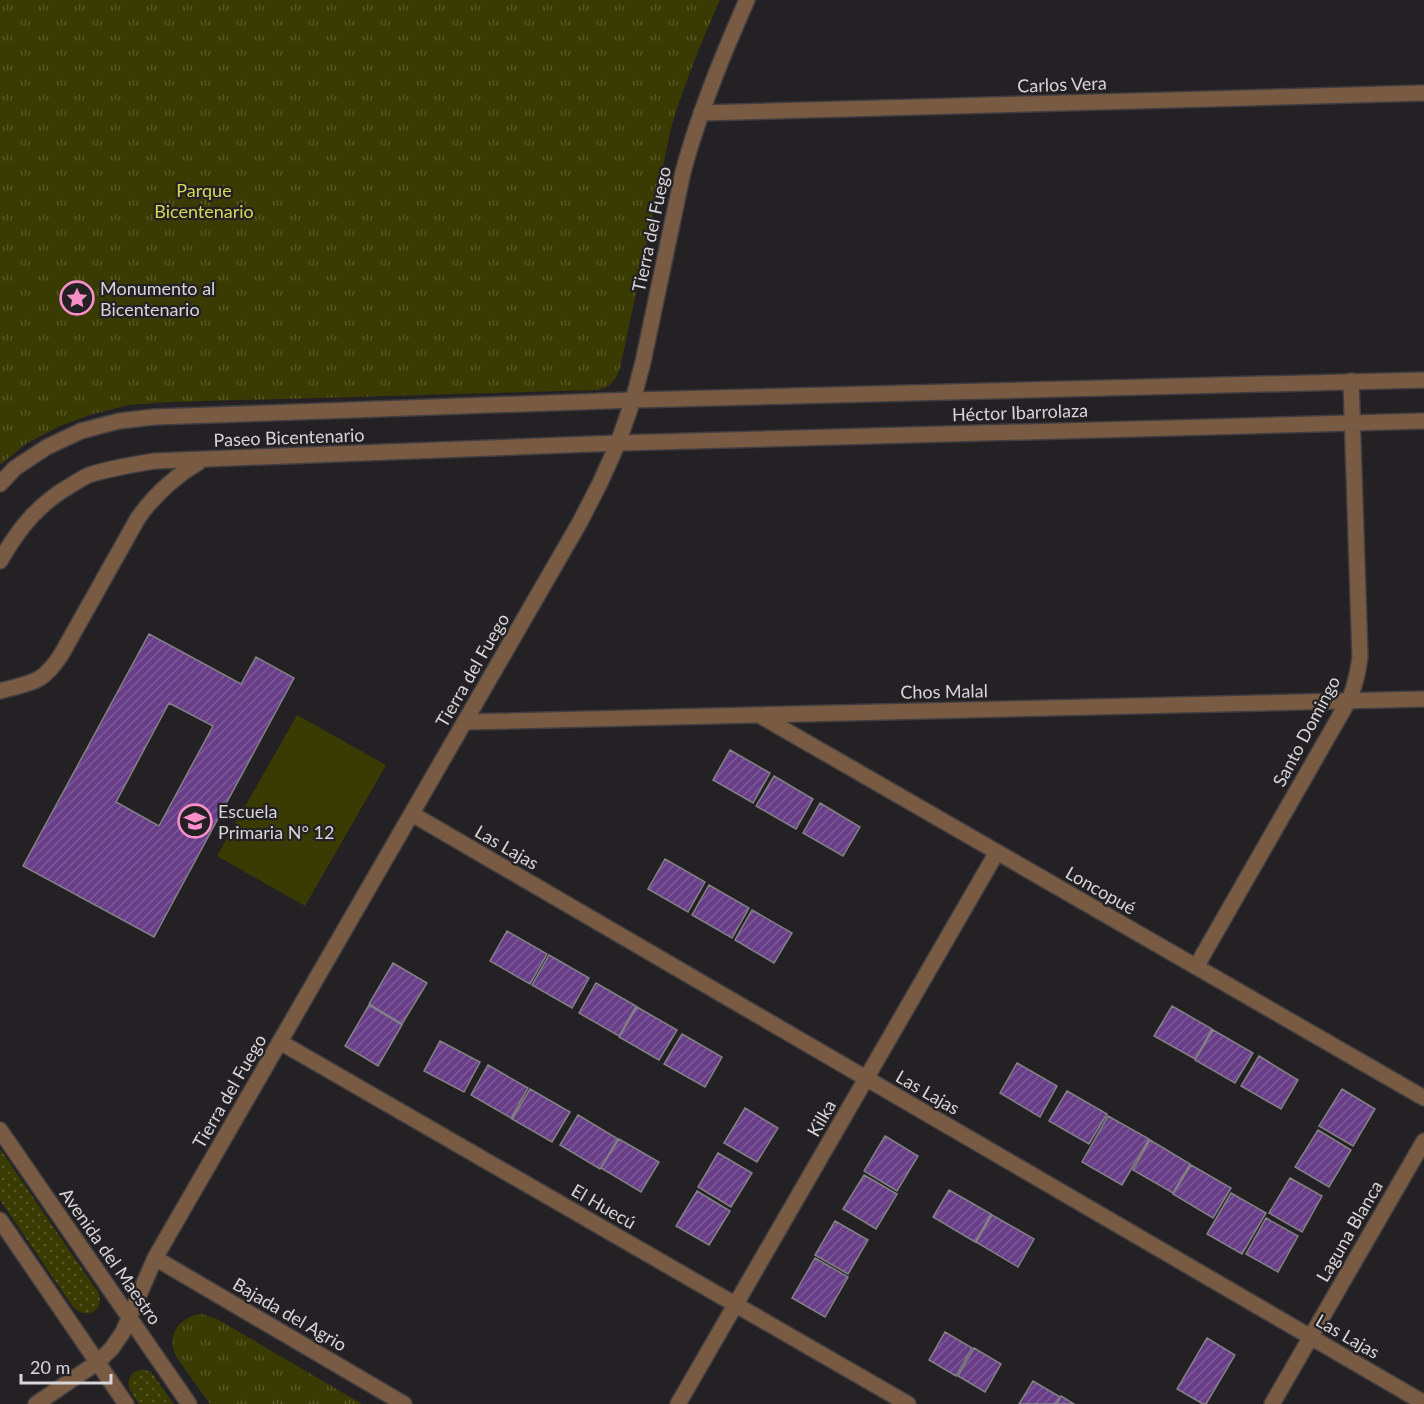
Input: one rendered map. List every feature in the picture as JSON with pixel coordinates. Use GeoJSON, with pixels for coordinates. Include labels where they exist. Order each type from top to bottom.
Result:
{"type":"FeatureCollection","features":[{"type":"Feature","properties":{"kind":"street","name":"Tierra del Fuego"},"geometry":{"type":"LineString","coordinates":[[36,1404],[98,1362],[118,1341],[155,1258],[580,522],[600,483],[618,443],[633,400],[683,172],[700,113],[725,48],[747,0]]}},
{"type":"Feature","properties":{"kind":"street","name":"Carlos Vera"},"geometry":{"type":"LineString","coordinates":[[700,113],[1424,93]]}},
{"type":"Feature","properties":{"kind":"street","name":"Héctor Ibarrolaza"},"geometry":{"type":"LineString","coordinates":[[633,400],[1424,380]]}},
{"type":"Feature","properties":{"kind":"street","name":"Santo Domingo"},"geometry":{"type":"LineString","coordinates":[[1196,967],[1348,700],[1359,672],[1351,381]]}},
{"type":"Feature","properties":{"kind":"street","name":"Paseo Bicentenario"},"geometry":{"type":"LineString","coordinates":[[0,484],[15,468],[47,447],[81,431],[119,421],[154,417],[633,400]]}},
{"type":"Feature","properties":{"kind":"street","name":"Héctor Ibarrolaza"},"geometry":{"type":"LineString","coordinates":[[618,443],[1424,421]]}},
{"type":"Feature","properties":{"kind":"street","name":"Paseo Bicentenario"},"geometry":{"type":"LineString","coordinates":[[0,561],[33,514],[58,493],[87,476],[118,467],[154,461],[618,443]]}},
{"type":"Feature","properties":{"kind":"street"},"geometry":{"type":"LineString","coordinates":[[0,691],[31,683],[43,677],[53,666],[62,655],[143,510],[179,473],[201,460]]}},
{"type":"Feature","properties":{"kind":"street","name":"Chos Malal"},"geometry":{"type":"LineString","coordinates":[[465,722],[1424,699]]}},
{"type":"Feature","properties":{"kind":"street","name":"Loncopué"},"geometry":{"type":"LineString","coordinates":[[759,715],[1424,1098]]}},
{"type":"Feature","properties":{"kind":"street","name":"Las Lajas"},"geometry":{"type":"LineString","coordinates":[[412,814],[1424,1402]]}},
{"type":"Feature","properties":{"kind":"street","name":"Kilka"},"geometry":{"type":"LineString","coordinates":[[678,1404],[997,852]]}},
{"type":"Feature","properties":{"kind":"street","name":"El Huecú"},"geometry":{"type":"LineString","coordinates":[[280,1042],[908,1404]]}},
{"type":"Feature","properties":{"kind":"street","name":"Avenida del Maestro"},"geometry":{"type":"LineString","coordinates":[[0,1130],[189,1404]]}},
{"type":"Feature","properties":{"kind":"street","name":"Laguna Blanca"},"geometry":{"type":"LineString","coordinates":[[1272,1404],[1424,1141]]}},
{"type":"Feature","properties":{"kind":"street"},"geometry":{"type":"LineString","coordinates":[[0,1220],[126,1404]]}},
{"type":"Feature","properties":{"kind":"street","name":"Bajada del Agrio"},"geometry":{"type":"LineString","coordinates":[[155,1258],[404,1404]]}},
{"type":"Feature","properties":{"kind":"green space","name":"Parque Bicentenario"},"geometry":{"type":"Polygon","coordinates":[[[0,0],[720,0],[694,61],[672,124],[620,368],[614,380],[606,387],[597,390],[129,405],[93,414],[60,426],[27,443],[0,465],[0,0]]]}},
{"type":"Feature","properties":{"kind":"green space"},"geometry":{"type":"Polygon","coordinates":[[[297,715],[386,765],[305,906],[217,856],[297,715]]]}},
{"type":"Feature","properties":{"kind":"green space"},"geometry":{"type":"Polygon","coordinates":[[[0,1149],[98,1292],[99,1304],[93,1312],[84,1313],[73,1307],[0,1200],[0,1149]]]}},
{"type":"Feature","properties":{"kind":"green space"},"geometry":{"type":"Polygon","coordinates":[[[202,1314],[217,1319],[362,1404],[210,1404],[177,1358],[173,1342],[176,1328],[181,1323],[202,1314]]]}},
{"type":"Feature","properties":{"kind":"green space"},"geometry":{"type":"Polygon","coordinates":[[[142,1369],[151,1372],[174,1404],[139,1404],[130,1389],[129,1381],[133,1373],[142,1369]]]}},
{"type":"Feature","properties":{"kind":"building"},"geometry":{"type":"Polygon","coordinates":[[[149,634],[241,684],[256,657],[294,678],[154,937],[23,866],[149,634]],[[169,703],[116,802],[159,826],[213,726],[169,703]]]}},
{"type":"Feature","properties":{"kind":"building"},"geometry":{"type":"Polygon","coordinates":[[[730,750],[770,773],[753,803],[713,780],[730,750]]]}},
{"type":"Feature","properties":{"kind":"building"},"geometry":{"type":"Polygon","coordinates":[[[774,776],[813,799],[796,829],[756,806],[774,776]]]}},
{"type":"Feature","properties":{"kind":"building"},"geometry":{"type":"Polygon","coordinates":[[[820,803],[860,827],[843,856],[803,833],[820,803]]]}},
{"type":"Feature","properties":{"kind":"building"},"geometry":{"type":"Polygon","coordinates":[[[665,859],[705,882],[688,912],[648,889],[665,859]]]}},
{"type":"Feature","properties":{"kind":"building"},"geometry":{"type":"Polygon","coordinates":[[[709,885],[749,908],[732,938],[692,915],[709,885]]]}},
{"type":"Feature","properties":{"kind":"building"},"geometry":{"type":"Polygon","coordinates":[[[752,910],[792,933],[774,963],[735,940],[752,910]]]}},
{"type":"Feature","properties":{"kind":"building"},"geometry":{"type":"Polygon","coordinates":[[[507,931],[547,954],[530,984],[490,961],[507,931]]]}},
{"type":"Feature","properties":{"kind":"building"},"geometry":{"type":"Polygon","coordinates":[[[549,955],[589,978],[572,1008],[532,985],[549,955]]]}},
{"type":"Feature","properties":{"kind":"building"},"geometry":{"type":"Polygon","coordinates":[[[393,963],[427,983],[402,1024],[369,1004],[393,963]]]}},
{"type":"Feature","properties":{"kind":"building"},"geometry":{"type":"Polygon","coordinates":[[[596,983],[636,1006],[619,1036],[579,1013],[596,983]]]}},
{"type":"Feature","properties":{"kind":"building"},"geometry":{"type":"Polygon","coordinates":[[[369,1005],[402,1025],[378,1066],[345,1046],[369,1005]]]}},
{"type":"Feature","properties":{"kind":"building"},"geometry":{"type":"Polygon","coordinates":[[[1172,1006],[1212,1029],[1195,1059],[1154,1036],[1172,1006]]]}},
{"type":"Feature","properties":{"kind":"building"},"geometry":{"type":"Polygon","coordinates":[[[637,1007],[677,1030],[659,1060],[619,1037],[637,1007]]]}},
{"type":"Feature","properties":{"kind":"building"},"geometry":{"type":"Polygon","coordinates":[[[1213,1030],[1253,1053],[1235,1083],[1195,1060],[1213,1030]]]}},
{"type":"Feature","properties":{"kind":"building"},"geometry":{"type":"Polygon","coordinates":[[[682,1034],[722,1057],[705,1087],[664,1064],[682,1034]]]}},
{"type":"Feature","properties":{"kind":"building"},"geometry":{"type":"Polygon","coordinates":[[[440,1041],[480,1062],[464,1092],[424,1071],[440,1041]]]}},
{"type":"Feature","properties":{"kind":"building"},"geometry":{"type":"Polygon","coordinates":[[[1259,1056],[1298,1080],[1281,1109],[1241,1086],[1259,1056]]]}},
{"type":"Feature","properties":{"kind":"building"},"geometry":{"type":"Polygon","coordinates":[[[1017,1063],[1057,1086],[1040,1117],[1000,1093],[1017,1063]]]}},
{"type":"Feature","properties":{"kind":"building"},"geometry":{"type":"Polygon","coordinates":[[[488,1065],[528,1088],[511,1118],[471,1095],[488,1065]]]}},
{"type":"Feature","properties":{"kind":"building"},"geometry":{"type":"Polygon","coordinates":[[[530,1089],[570,1112],[552,1142],[512,1119],[530,1089]]]}},
{"type":"Feature","properties":{"kind":"building"},"geometry":{"type":"Polygon","coordinates":[[[1342,1089],[1375,1109],[1353,1146],[1319,1126],[1342,1089]]]}},
{"type":"Feature","properties":{"kind":"building"},"geometry":{"type":"Polygon","coordinates":[[[1067,1091],[1107,1114],[1089,1144],[1049,1121],[1067,1091]]]}},
{"type":"Feature","properties":{"kind":"building"},"geometry":{"type":"Polygon","coordinates":[[[745,1108],[778,1128],[757,1162],[724,1143],[745,1108]]]}},
{"type":"Feature","properties":{"kind":"building"},"geometry":{"type":"Polygon","coordinates":[[[578,1115],[618,1139],[600,1169],[560,1145],[578,1115]]]}},
{"type":"Feature","properties":{"kind":"building"},"geometry":{"type":"Polygon","coordinates":[[[1108,1116],[1149,1139],[1122,1185],[1082,1162],[1108,1116]]]}},
{"type":"Feature","properties":{"kind":"building"},"geometry":{"type":"Polygon","coordinates":[[[1318,1130],[1351,1150],[1329,1187],[1295,1167],[1318,1130]]]}},
{"type":"Feature","properties":{"kind":"building"},"geometry":{"type":"Polygon","coordinates":[[[885,1136],[918,1156],[897,1191],[864,1171],[885,1136]]]}},
{"type":"Feature","properties":{"kind":"building"},"geometry":{"type":"Polygon","coordinates":[[[619,1139],[659,1162],[641,1192],[601,1168],[619,1139]]]}},
{"type":"Feature","properties":{"kind":"building"},"geometry":{"type":"Polygon","coordinates":[[[1150,1140],[1190,1164],[1173,1193],[1133,1170],[1150,1140]]]}},
{"type":"Feature","properties":{"kind":"building"},"geometry":{"type":"Polygon","coordinates":[[[718,1153],[752,1173],[731,1207],[698,1187],[718,1153]]]}},
{"type":"Feature","properties":{"kind":"building"},"geometry":{"type":"Polygon","coordinates":[[[1191,1165],[1231,1188],[1213,1218],[1173,1194],[1191,1165]]]}},
{"type":"Feature","properties":{"kind":"building"},"geometry":{"type":"Polygon","coordinates":[[[864,1175],[897,1194],[876,1229],[843,1209],[864,1175]]]}},
{"type":"Feature","properties":{"kind":"building"},"geometry":{"type":"Polygon","coordinates":[[[1290,1178],[1322,1196],[1302,1232],[1269,1213],[1290,1178]]]}},
{"type":"Feature","properties":{"kind":"building"},"geometry":{"type":"Polygon","coordinates":[[[949,1190],[991,1214],[975,1242],[933,1217],[949,1190]]]}},
{"type":"Feature","properties":{"kind":"building"},"geometry":{"type":"Polygon","coordinates":[[[697,1191],[730,1211],[709,1245],[676,1226],[697,1191]]]}},
{"type":"Feature","properties":{"kind":"building"},"geometry":{"type":"Polygon","coordinates":[[[1231,1193],[1266,1213],[1242,1254],[1207,1234],[1231,1193]]]}},
{"type":"Feature","properties":{"kind":"building"},"geometry":{"type":"Polygon","coordinates":[[[992,1215],[1034,1239],[1018,1267],[976,1242],[992,1215]]]}},
{"type":"Feature","properties":{"kind":"building"},"geometry":{"type":"Polygon","coordinates":[[[1266,1218],[1298,1236],[1278,1272],[1246,1254],[1266,1218]]]}},
{"type":"Feature","properties":{"kind":"building"},"geometry":{"type":"Polygon","coordinates":[[[835,1221],[868,1240],[848,1274],[815,1255],[835,1221]]]}},
{"type":"Feature","properties":{"kind":"building"},"geometry":{"type":"Polygon","coordinates":[[[815,1258],[848,1277],[825,1317],[792,1298],[815,1258]]]}},
{"type":"Feature","properties":{"kind":"building"},"geometry":{"type":"Polygon","coordinates":[[[945,1332],[972,1348],[956,1376],[929,1360],[945,1332]]]}},
{"type":"Feature","properties":{"kind":"building"},"geometry":{"type":"Polygon","coordinates":[[[1207,1338],[1235,1355],[1206,1404],[1203,1404],[1177,1389],[1207,1338]]]}},
{"type":"Feature","properties":{"kind":"building"},"geometry":{"type":"Polygon","coordinates":[[[974,1348],[1001,1364],[985,1392],[958,1376],[974,1348]]]}},
{"type":"Feature","properties":{"kind":"building"},"geometry":{"type":"Polygon","coordinates":[[[1033,1381],[1060,1397],[1055,1404],[1019,1404],[1033,1381]]]}},
{"type":"Feature","properties":{"kind":"building"},"geometry":{"type":"Polygon","coordinates":[[[1061,1396],[1074,1404],[1057,1404],[1061,1396]]]}},
{"type":"Feature","properties":{"kind":"place","name":"Monumento al Bicentenario"},"geometry":{"type":"Point","coordinates":[77,298]}},
{"type":"Feature","properties":{"kind":"place","name":"Escuela Primaria N° 12"},"geometry":{"type":"Point","coordinates":[195,821]}}]}
